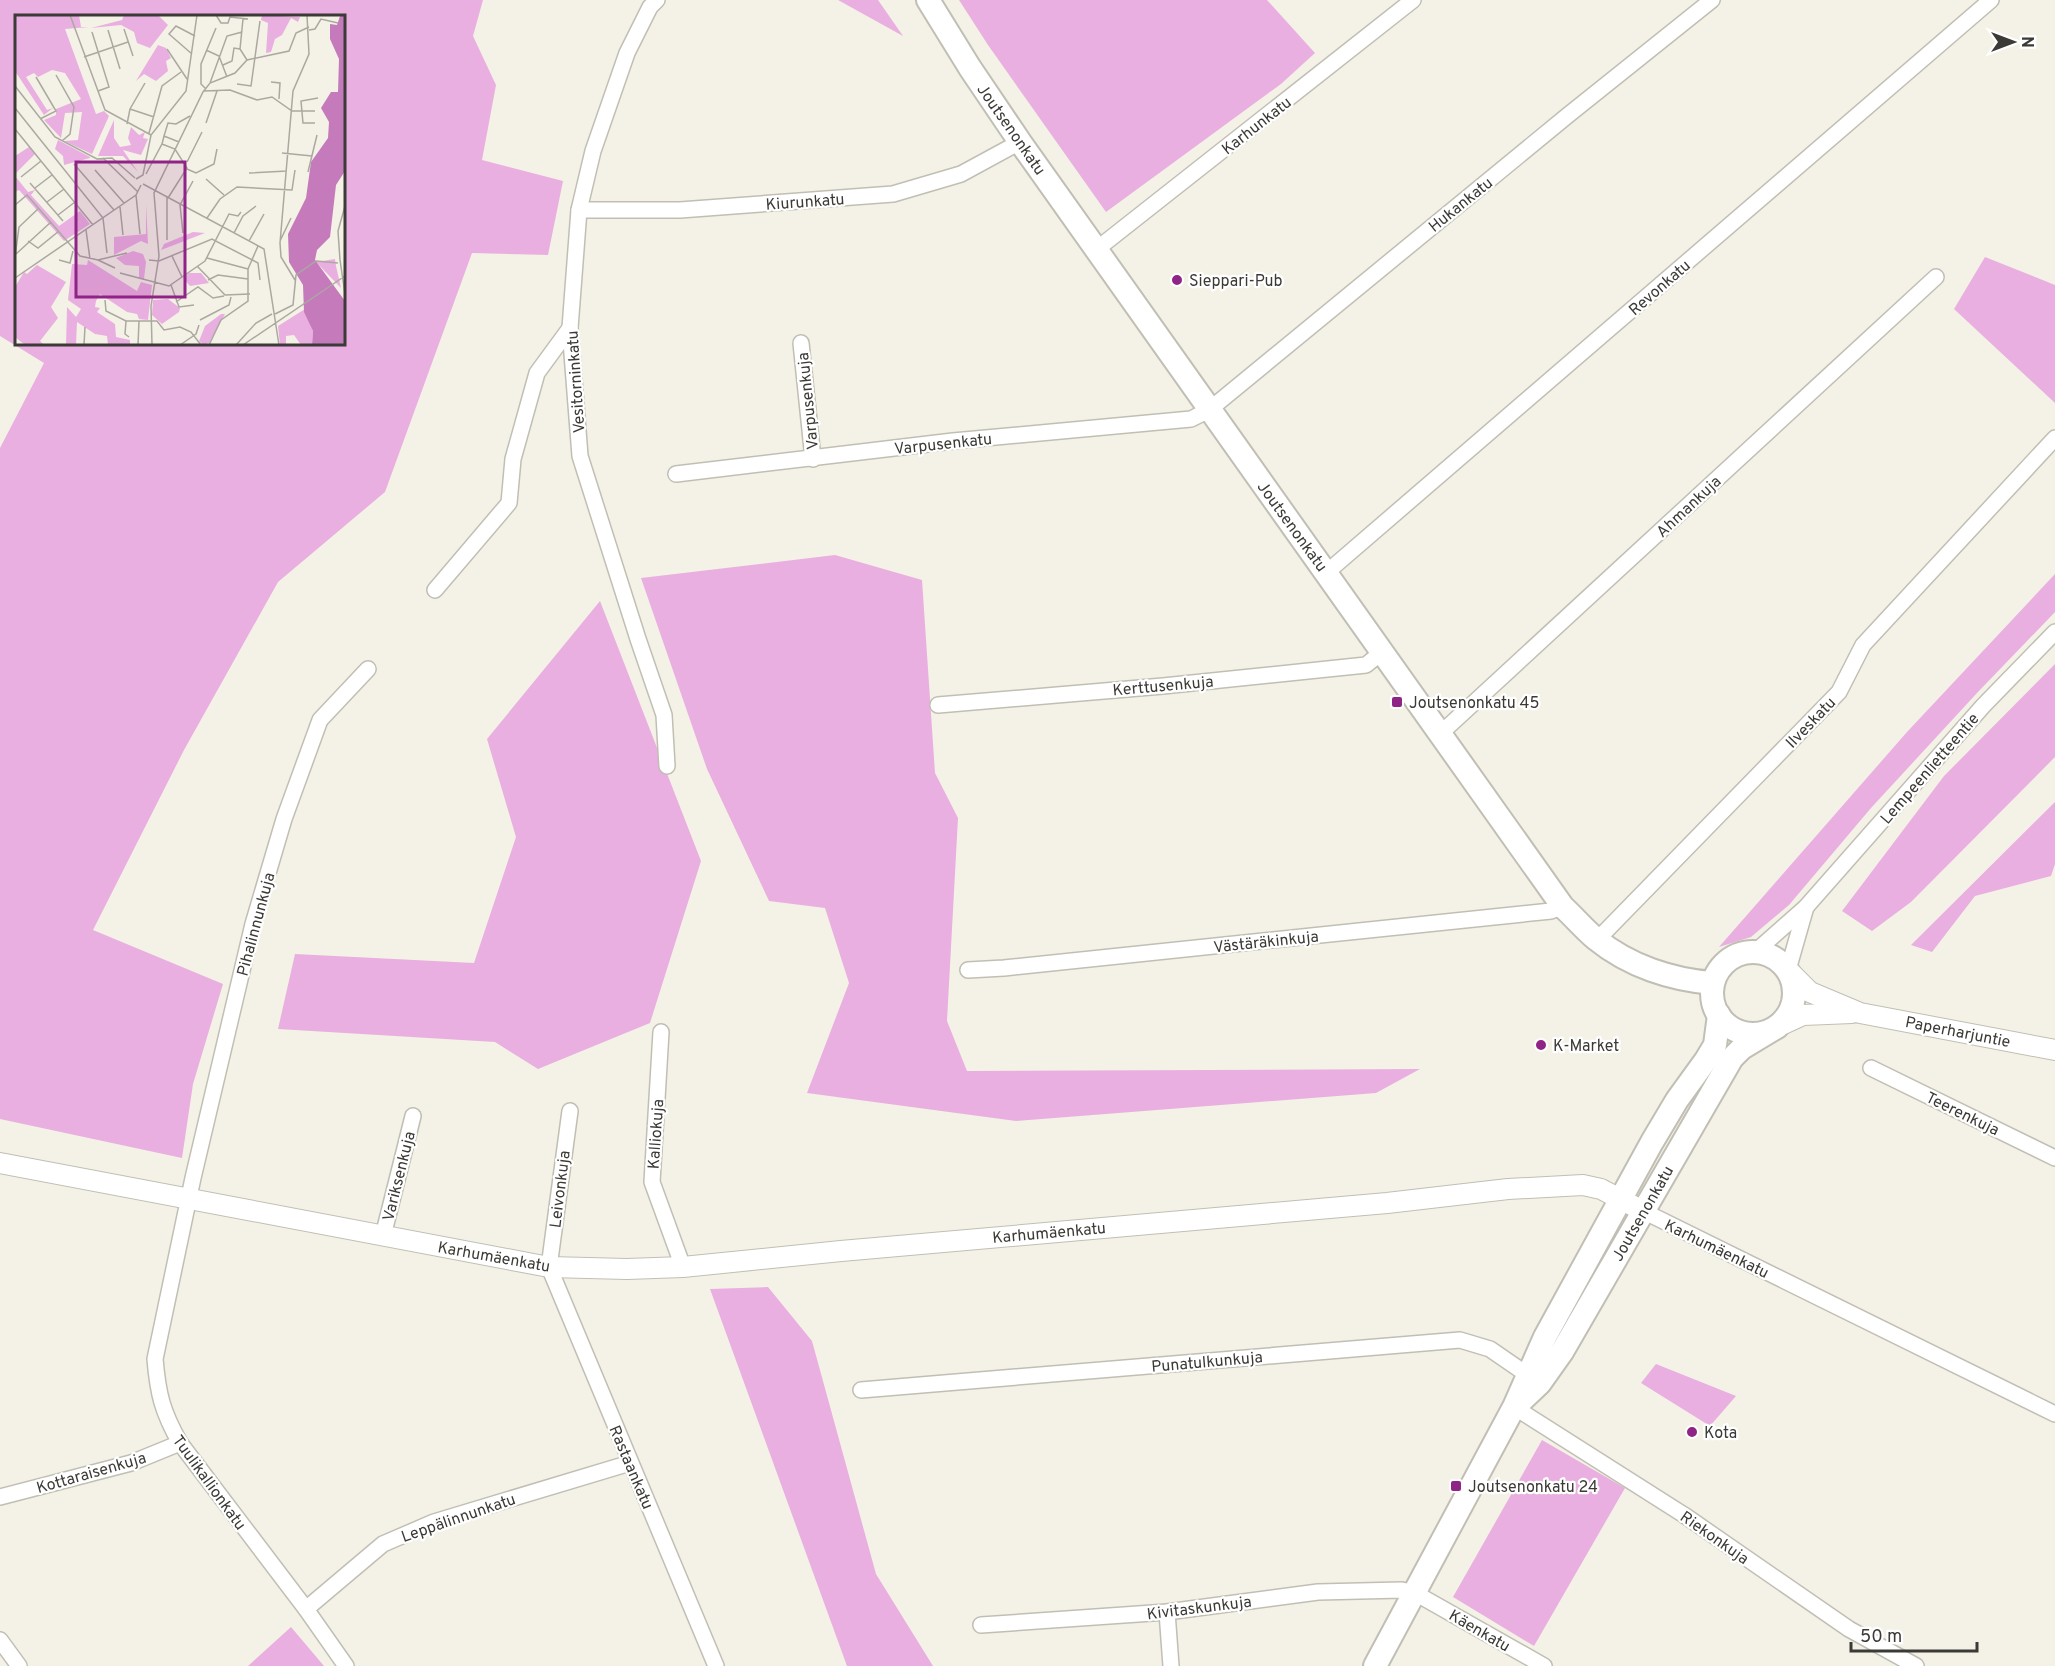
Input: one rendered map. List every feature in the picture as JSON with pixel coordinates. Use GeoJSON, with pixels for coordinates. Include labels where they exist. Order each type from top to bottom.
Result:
{"type":"FeatureCollection","features":[{"type":"Feature","properties":{"kind":"main road","name":"Joutsenonkatu"},"geometry":{"type":"LineString","coordinates":[[928,0],[1020,142],[1563,907],[1597,940],[1651,971],[1695,982],[1713,983]]}},
{"type":"Feature","properties":{"kind":"main road"},"geometry":{"type":"LineString","coordinates":[[1755,952],[1775,957],[1788,970],[1793,986],[1793,1003],[1788,1016],[1777,1027],[1752,1033],[1740,1032],[1726,1025],[1714,1003],[1713,983],[1718,971],[1726,962],[1736,955],[1755,952]]}},
{"type":"Feature","properties":{"kind":"main road","name":"Joutsenonkatu"},"geometry":{"type":"LineString","coordinates":[[1534,1379],[1545,1336],[1652,1142],[1677,1100],[1715,1045],[1719,1015]]}},
{"type":"Feature","properties":{"kind":"main road","name":"Joutsenonkatu"},"geometry":{"type":"LineString","coordinates":[[1376,1666],[1514,1407],[1534,1379],[1563,1350],[1732,1058],[1742,1048],[1777,1027]]}},
{"type":"Feature","properties":{"kind":"street","name":"Vesitorninkatu"},"geometry":{"type":"LineString","coordinates":[[657,0],[650,7],[627,53],[593,152],[579,210],[570,328],[580,456],[664,715],[667,766]]}},
{"type":"Feature","properties":{"kind":"street","name":"Karhunkatu"},"geometry":{"type":"LineString","coordinates":[[1097,249],[1413,0]]}},
{"type":"Feature","properties":{"kind":"street","name":"Hukankatu"},"geometry":{"type":"LineString","coordinates":[[1209,410],[1712,0]]}},
{"type":"Feature","properties":{"kind":"street","name":"Revonkatu"},"geometry":{"type":"LineString","coordinates":[[1326,573],[1991,0]]}},
{"type":"Feature","properties":{"kind":"street","name":"Kiurunkatu"},"geometry":{"type":"LineString","coordinates":[[579,210],[680,210],[893,194],[961,174],[1020,142]]}},
{"type":"Feature","properties":{"kind":"street","name":"Ahmankuja"},"geometry":{"type":"LineString","coordinates":[[1440,734],[1936,277]]}},
{"type":"Feature","properties":{"kind":"street"},"geometry":{"type":"LineString","coordinates":[[435,590],[509,503],[513,459],[537,373],[570,328]]}},
{"type":"Feature","properties":{"kind":"street","name":"Varpusenkuja"},"geometry":{"type":"LineString","coordinates":[[801,343],[813,459]]}},
{"type":"Feature","properties":{"kind":"street","name":"Varpusenkatu"},"geometry":{"type":"LineString","coordinates":[[675,474],[953,441],[1191,419],[1209,410]]}},
{"type":"Feature","properties":{"kind":"street","name":"Ilveskatu"},"geometry":{"type":"LineString","coordinates":[[1597,940],[1839,692],[1863,645],[2055,438]]}},
{"type":"Feature","properties":{"kind":"street","name":"Lempeenlietteentie"},"geometry":{"type":"LineString","coordinates":[[1755,952],[1806,907],[1983,706],[2055,632]]}},
{"type":"Feature","properties":{"kind":"street","name":"Kerttusenkuja"},"geometry":{"type":"LineString","coordinates":[[938,705],[1163,686],[1366,665],[1382,652]]}},
{"type":"Feature","properties":{"kind":"street","name":"Pihalinnunkuja"},"geometry":{"type":"LineString","coordinates":[[189,1200],[253,924],[284,819],[320,720],[368,669]]}},
{"type":"Feature","properties":{"kind":"street","name":"Västäräkinkuja"},"geometry":{"type":"LineString","coordinates":[[968,970],[1540,913],[1563,907]]}},
{"type":"Feature","properties":{"kind":"street","name":"Lempeenlietteentie"},"geometry":{"type":"LineString","coordinates":[[1788,970],[1806,907]]}},
{"type":"Feature","properties":{"kind":"street","name":"Paperharjuntie"},"geometry":{"type":"LineString","coordinates":[[1788,970],[1810,992],[1860,1012],[2055,1050]]}},
{"type":"Feature","properties":{"kind":"street","name":"Paperharjuntie"},"geometry":{"type":"LineString","coordinates":[[1777,1027],[1803,1015],[1860,1012]]}},
{"type":"Feature","properties":{"kind":"street","name":"Kalliokuja"},"geometry":{"type":"LineString","coordinates":[[662,1032],[652,1182],[683,1267]]}},
{"type":"Feature","properties":{"kind":"street","name":"Teerenkuja"},"geometry":{"type":"LineString","coordinates":[[1871,1068],[2055,1158]]}},
{"type":"Feature","properties":{"kind":"street","name":"Leivonkuja"},"geometry":{"type":"LineString","coordinates":[[549,1267],[570,1111]]}},
{"type":"Feature","properties":{"kind":"street","name":"Variksenkuja"},"geometry":{"type":"LineString","coordinates":[[383,1236],[413,1116]]}},
{"type":"Feature","properties":{"kind":"street","name":"Karhumäenkatu"},"geometry":{"type":"LineString","coordinates":[[0,1163],[549,1267],[627,1269],[683,1267],[1387,1203],[1508,1189],[1583,1185],[1601,1189],[2055,1414]]}},
{"type":"Feature","properties":{"kind":"street","name":"Tuulikallionkatu"},"geometry":{"type":"LineString","coordinates":[[189,1200],[155,1359],[157,1386],[166,1417],[180,1443],[306,1609],[346,1666]]}},
{"type":"Feature","properties":{"kind":"street","name":"Rastaankatu"},"geometry":{"type":"LineString","coordinates":[[549,1267],[716,1666]]}},
{"type":"Feature","properties":{"kind":"street","name":"Punatulkunkuja"},"geometry":{"type":"LineString","coordinates":[[861,1390],[1460,1340],[1490,1349],[1534,1379]]}},
{"type":"Feature","properties":{"kind":"street","name":"Riekonkuja"},"geometry":{"type":"LineString","coordinates":[[1514,1407],[1684,1515],[1849,1629],[1916,1666]]}},
{"type":"Feature","properties":{"kind":"street","name":"Kottaraisenkuja"},"geometry":{"type":"LineString","coordinates":[[0,1497],[131,1463],[180,1443]]}},
{"type":"Feature","properties":{"kind":"street","name":"Leppälinnunkatu"},"geometry":{"type":"LineString","coordinates":[[306,1609],[383,1544],[434,1522],[630,1463]]}},
{"type":"Feature","properties":{"kind":"street","name":"Kivitaskunkuja"},"geometry":{"type":"LineString","coordinates":[[981,1625],[1167,1612],[1318,1592],[1402,1590],[1415,1593]]}},
{"type":"Feature","properties":{"kind":"street","name":"Käenkatu"},"geometry":{"type":"LineString","coordinates":[[1415,1593],[1544,1666]]}},
{"type":"Feature","properties":{"kind":"street"},"geometry":{"type":"LineString","coordinates":[[1167,1612],[1171,1666]]}},
{"type":"Feature","properties":{"kind":"street"},"geometry":{"type":"LineString","coordinates":[[0,1640],[19,1666]]}},
{"type":"Feature","properties":{"kind":"shaded area"},"geometry":{"type":"Polygon","coordinates":[[[0,0],[483,0],[473,36],[496,85],[482,160],[563,181],[548,255],[472,253],[385,492],[278,582],[184,750],[93,930],[223,984],[193,1084],[182,1158],[0,1119],[0,448],[44,363],[0,336],[0,0]]]}},
{"type":"Feature","properties":{"kind":"shaded area"},"geometry":{"type":"Polygon","coordinates":[[[838,0],[878,0],[903,36],[838,0]]]}},
{"type":"Feature","properties":{"kind":"shaded area"},"geometry":{"type":"Polygon","coordinates":[[[959,0],[1267,0],[1315,53],[1281,84],[1106,212],[988,45],[959,0]]]}},
{"type":"Feature","properties":{"kind":"shaded area"},"geometry":{"type":"Polygon","coordinates":[[[1985,257],[2055,285],[2055,403],[1954,309],[1985,257]]]}},
{"type":"Feature","properties":{"kind":"shaded area"},"geometry":{"type":"Polygon","coordinates":[[[835,555],[922,580],[935,773],[958,818],[947,1021],[967,1071],[1420,1069],[1376,1093],[1016,1121],[807,1093],[849,983],[825,908],[769,901],[707,769],[641,578],[835,555]]]}},
{"type":"Feature","properties":{"kind":"shaded area"},"geometry":{"type":"Polygon","coordinates":[[[2055,574],[2055,612],[1871,808],[1789,905],[1751,937],[1719,947],[1907,732],[2055,574]]]}},
{"type":"Feature","properties":{"kind":"shaded area"},"geometry":{"type":"Polygon","coordinates":[[[600,601],[701,861],[650,1023],[538,1069],[495,1042],[278,1029],[295,954],[474,963],[516,837],[487,739],[600,601]]]}},
{"type":"Feature","properties":{"kind":"shaded area"},"geometry":{"type":"Polygon","coordinates":[[[2055,664],[2055,757],[1911,902],[1872,931],[1842,911],[1944,776],[2055,664]]]}},
{"type":"Feature","properties":{"kind":"shaded area"},"geometry":{"type":"Polygon","coordinates":[[[2055,802],[2055,864],[2051,876],[1975,896],[1932,952],[1911,945],[2055,802]]]}},
{"type":"Feature","properties":{"kind":"shaded area"},"geometry":{"type":"Polygon","coordinates":[[[768,1287],[812,1341],[876,1574],[933,1666],[847,1666],[710,1289],[768,1287]]]}},
{"type":"Feature","properties":{"kind":"shaded area"},"geometry":{"type":"Polygon","coordinates":[[[1656,1364],[1736,1396],[1710,1426],[1641,1383],[1656,1364]]]}},
{"type":"Feature","properties":{"kind":"shaded area"},"geometry":{"type":"Polygon","coordinates":[[[1542,1440],[1625,1488],[1534,1646],[1453,1597],[1542,1440]]]}},
{"type":"Feature","properties":{"kind":"shaded area"},"geometry":{"type":"Polygon","coordinates":[[[291,1627],[324,1666],[248,1666],[291,1627]]]}},
{"type":"Feature","properties":{"kind":"place","name":"Sieppari-Pub"},"geometry":{"type":"Point","coordinates":[1177,280]}},
{"type":"Feature","properties":{"kind":"place","name":"Joutsenonkatu 45"},"geometry":{"type":"Point","coordinates":[1397,702]}},
{"type":"Feature","properties":{"kind":"place","name":"K-Market"},"geometry":{"type":"Point","coordinates":[1541,1045]}},
{"type":"Feature","properties":{"kind":"place","name":"Kota"},"geometry":{"type":"Point","coordinates":[1692,1432]}},
{"type":"Feature","properties":{"kind":"place","name":"Joutsenonkatu 24"},"geometry":{"type":"Point","coordinates":[1456,1486]}}]}
